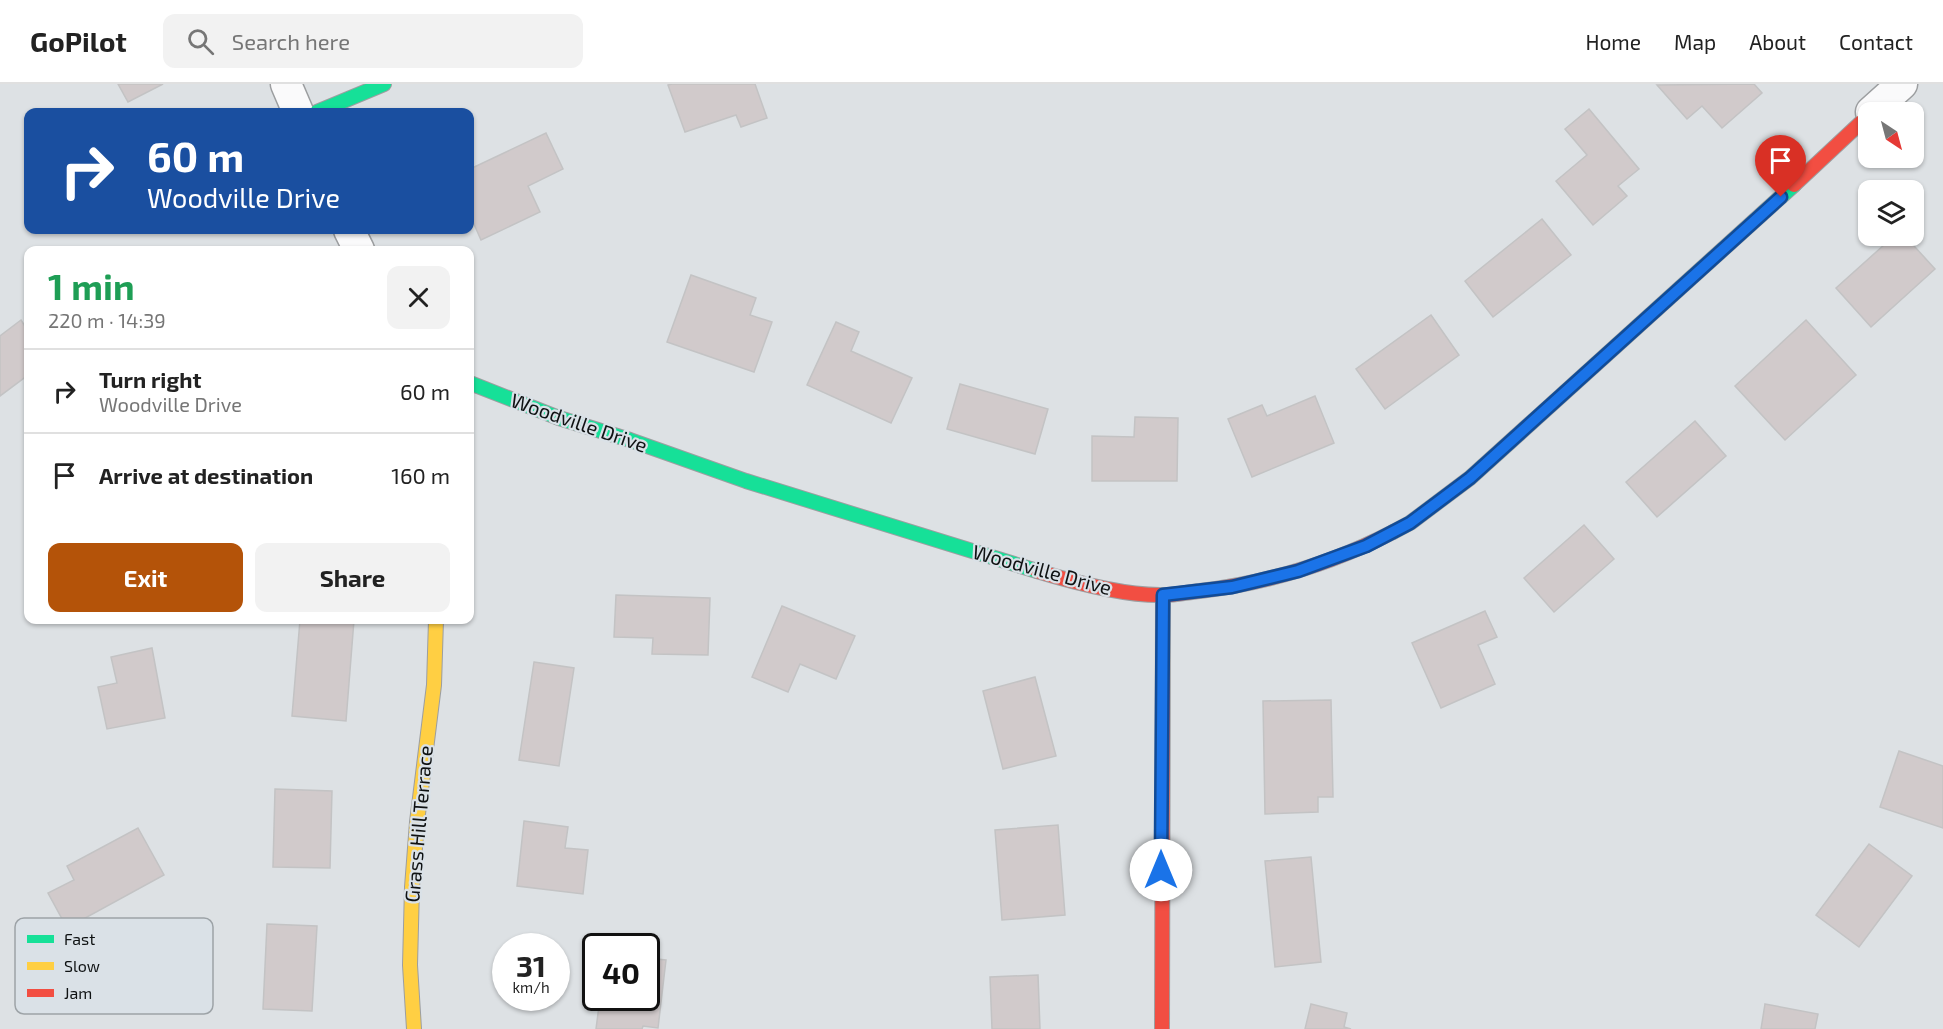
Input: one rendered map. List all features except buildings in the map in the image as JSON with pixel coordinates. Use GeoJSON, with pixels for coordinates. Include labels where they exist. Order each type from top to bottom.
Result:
{"type":"FeatureCollection","features":[{"type":"Feature","properties":{"kind":"street"},"geometry":{"type":"LineString","coordinates":[[286,84],[296,108]]}},
{"type":"Feature","properties":{"kind":"street"},"geometry":{"type":"LineString","coordinates":[[327,108],[384,84]]}},
{"type":"Feature","properties":{"kind":"street","name":"Woodville Drive"},"geometry":{"type":"LineString","coordinates":[[1883,102],[1902,84]]}},
{"type":"Feature","properties":{"kind":"street","name":"Woodville Drive"},"geometry":{"type":"LineString","coordinates":[[474,385],[560,418],[885,525],[1056,577],[1109,590],[1163,595],[1232,587],[1298,571],[1366,546],[1410,523],[1479,470],[1858,125]]}},
{"type":"Feature","properties":{"kind":"street"},"geometry":{"type":"LineString","coordinates":[[1162,1029],[1163,595]]}},
{"type":"Feature","properties":{"kind":"street","name":"Grass Hill Terrace"},"geometry":{"type":"LineString","coordinates":[[414,1029],[410,965],[412,887],[417,822],[434,685],[436,624]]}},
{"type":"Feature","properties":{"kind":"traffic: fast"},"geometry":{"type":"LineString","coordinates":[[327,108],[384,84]]}},
{"type":"Feature","properties":{"kind":"traffic: fast"},"geometry":{"type":"LineString","coordinates":[[1393,532],[1410,523],[1470,478],[1794,185]]}},
{"type":"Feature","properties":{"kind":"traffic: fast"},"geometry":{"type":"LineString","coordinates":[[474,385],[559,418],[630,440],[746,481],[1037,571]]}},
{"type":"Feature","properties":{"kind":"traffic: slow"},"geometry":{"type":"LineString","coordinates":[[414,1029],[410,965],[412,887],[417,822],[434,685],[436,624]]}},
{"type":"Feature","properties":{"kind":"traffic: jam"},"geometry":{"type":"LineString","coordinates":[[1794,185],[1858,125]]}},
{"type":"Feature","properties":{"kind":"traffic: jam"},"geometry":{"type":"LineString","coordinates":[[1037,571],[1117,591],[1173,595],[1275,577],[1347,553],[1393,532]]}},
{"type":"Feature","properties":{"kind":"traffic: jam"},"geometry":{"type":"LineString","coordinates":[[1162,1029],[1163,595]]}},
{"type":"Feature","properties":{"kind":"route"},"geometry":{"type":"LineString","coordinates":[[1161,870],[1163,595],[1232,587],[1298,571],[1366,546],[1410,523],[1470,478],[1781,197]]}}]}
